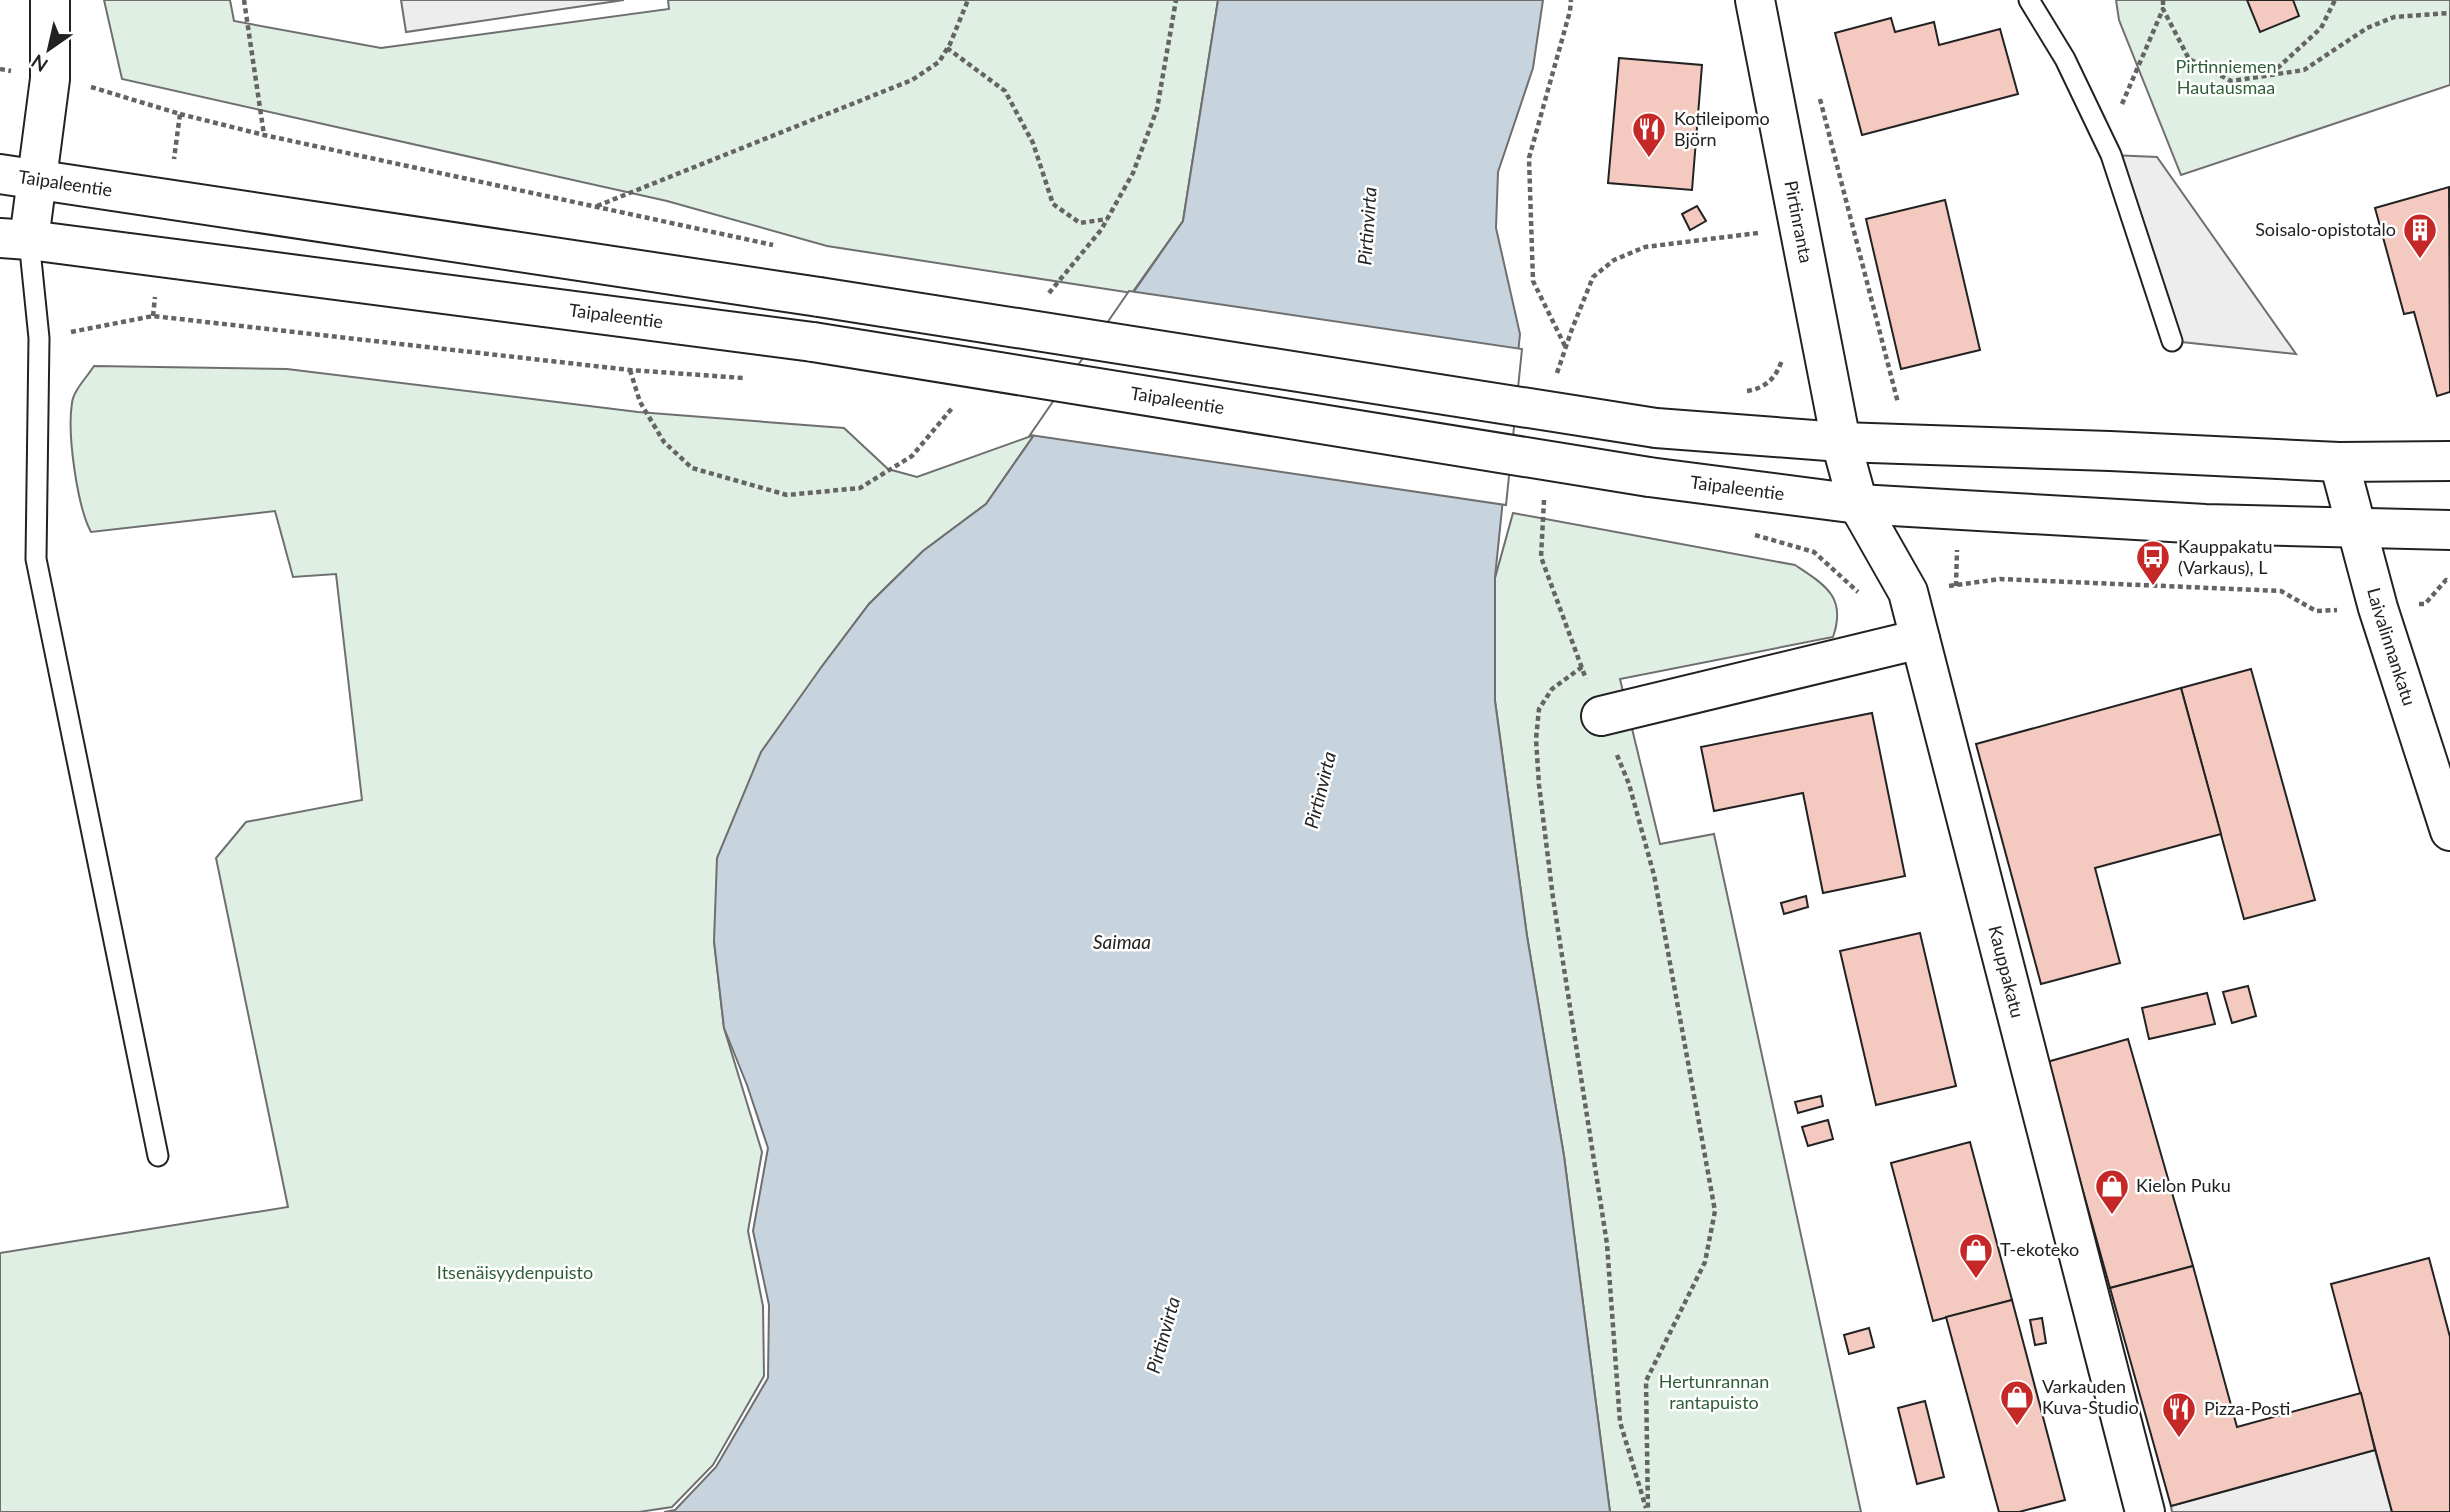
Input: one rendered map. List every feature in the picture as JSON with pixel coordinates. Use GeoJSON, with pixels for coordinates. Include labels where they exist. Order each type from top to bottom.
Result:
{"type":"FeatureCollection","features":[{"type":"Feature","properties":{"kind":"main road"},"geometry":{"type":"LineString","coordinates":[[14,239],[37,178],[50,79],[50,0]]}},
{"type":"Feature","properties":{"kind":"main road","name":"Pirtinranta"},"geometry":{"type":"LineString","coordinates":[[1755,0],[1841,442]]}},
{"type":"Feature","properties":{"kind":"main road","name":"Taipaleentie"},"geometry":{"type":"LineString","coordinates":[[0,174],[819,297],[1656,428],[1841,442],[2339,462],[2450,461]]}},
{"type":"Feature","properties":{"kind":"main road","name":"Taipaleentie"},"geometry":{"type":"LineString","coordinates":[[14,239],[813,342],[1649,477],[1858,503],[2192,523],[2450,530]]}},
{"type":"Feature","properties":{"kind":"main road","name":"Kauppakatu"},"geometry":{"type":"LineString","coordinates":[[1841,442],[1858,503],[1908,592],[2145,1512]]}},
{"type":"Feature","properties":{"kind":"main road","name":"Laivalinnankatu"},"geometry":{"type":"LineString","coordinates":[[2339,462],[2378,608],[2450,831]]}},
{"type":"Feature","properties":{"kind":"main road"},"geometry":{"type":"LineString","coordinates":[[1601,716],[1920,639]]}},
{"type":"Feature","properties":{"kind":"lane"},"geometry":{"type":"LineString","coordinates":[[2029,0],[2065,59],[2106,143],[2172,341]]}},
{"type":"Feature","properties":{"kind":"lane"},"geometry":{"type":"LineString","coordinates":[[14,239],[39,338],[36,559],[158,1156]]}},
{"type":"Feature","properties":{"kind":"path"},"geometry":{"type":"LineString","coordinates":[[244,0],[264,135]]}},
{"type":"Feature","properties":{"kind":"path"},"geometry":{"type":"LineString","coordinates":[[596,206],[912,80],[939,62],[968,0]]}},
{"type":"Feature","properties":{"kind":"path"},"geometry":{"type":"LineString","coordinates":[[1565,348],[1533,281],[1529,158],[1571,0]]}},
{"type":"Feature","properties":{"kind":"path"},"geometry":{"type":"LineString","coordinates":[[2162,0],[2163,9],[2189,59],[2231,81],[2304,70],[2367,28],[2394,17],[2450,13]]}},
{"type":"Feature","properties":{"kind":"path"},"geometry":{"type":"LineString","coordinates":[[2271,75],[2321,28],[2335,0]]}},
{"type":"Feature","properties":{"kind":"path"},"geometry":{"type":"LineString","coordinates":[[2106,143],[2163,9]]}},
{"type":"Feature","properties":{"kind":"path"},"geometry":{"type":"LineString","coordinates":[[947,48],[1005,91],[1033,143],[1053,204],[1080,223],[1107,219]]}},
{"type":"Feature","properties":{"kind":"path"},"geometry":{"type":"LineString","coordinates":[[1818,92],[1898,403]]}},
{"type":"Feature","properties":{"kind":"path"},"geometry":{"type":"LineString","coordinates":[[180,114],[264,135],[785,248]]}},
{"type":"Feature","properties":{"kind":"path"},"geometry":{"type":"LineString","coordinates":[[39,338],[153,316],[630,370],[752,378]]}},
{"type":"Feature","properties":{"kind":"path"},"geometry":{"type":"LineString","coordinates":[[1745,533],[1814,552],[1867,600],[2000,579],[2281,591],[2316,611],[2425,604],[2446,580],[2450,581]]}},
{"type":"Feature","properties":{"kind":"path"},"geometry":{"type":"LineString","coordinates":[[1582,667],[1552,689],[1539,709],[1536,739],[1539,785],[1553,898],[1607,1244],[1620,1422],[1648,1512]]}},
{"type":"Feature","properties":{"kind":"path"},"geometry":{"type":"LineString","coordinates":[[1616,752],[1629,784],[1654,875],[1714,1211],[1705,1262],[1646,1381],[1648,1512]]}},
{"type":"Feature","properties":{"kind":"green space"},"geometry":{"type":"Polygon","coordinates":[[[104,0],[230,0],[234,21],[381,48],[669,9],[668,0],[1218,0],[1183,221],[1132,293],[827,246],[667,201],[122,79],[104,0]]]}},
{"type":"Feature","properties":{"kind":"green space","name":"Pirtinniemen Hautausmaa"},"geometry":{"type":"Polygon","coordinates":[[[2116,0],[2450,0],[2450,85],[2181,175],[2119,20],[2116,0]]]}},
{"type":"Feature","properties":{"kind":"green space","name":"Itsenäisyydenpuisto"},"geometry":{"type":"Polygon","coordinates":[[[94,366],[287,369],[638,412],[844,428],[888,469],[917,477],[1034,435],[986,504],[923,551],[869,604],[820,669],[714,941],[724,1028],[762,1152],[748,1231],[763,1306],[764,1376],[713,1465],[672,1507],[639,1512],[0,1512],[0,1253],[288,1207],[216,858],[246,822],[362,800],[336,574],[293,577],[275,511],[91,532],[78,488],[72,450],[71,416],[75,394],[94,366]]]}},
{"type":"Feature","properties":{"kind":"green space","name":"Hertunrannan rantapuisto"},"geometry":{"type":"Polygon","coordinates":[[[1513,513],[1795,565],[1824,586],[1835,602],[1837,623],[1833,637],[1620,679],[1660,844],[1714,834],[1861,1512],[1610,1512],[1564,1156],[1527,936],[1495,701],[1495,578],[1513,513]]]}},
{"type":"Feature","properties":{"kind":"shaded area"},"geometry":{"type":"Polygon","coordinates":[[[401,0],[624,0],[406,32],[401,0]]]}},
{"type":"Feature","properties":{"kind":"shaded area"},"geometry":{"type":"Polygon","coordinates":[[[2111,155],[2157,157],[2296,354],[2172,341],[2111,155]]]}},
{"type":"Feature","properties":{"kind":"shaded area"},"geometry":{"type":"Polygon","coordinates":[[[2375,1450],[2392,1512],[2172,1512],[2171,1506],[2375,1450]]]}},
{"type":"Feature","properties":{"kind":"water","name":"Saimaa"},"geometry":{"type":"Polygon","coordinates":[[[1218,0],[1543,0],[1533,68],[1498,172],[1496,228],[1520,334],[1495,577],[1495,701],[1527,936],[1564,1156],[1610,1512],[664,1512],[675,1510],[716,1467],[768,1378],[769,1305],[753,1231],[768,1148],[724,1028],[714,941],[717,858],[761,752],[820,669],[869,604],[923,551],[986,504],[1183,221],[1218,0]]]}},
{"type":"Feature","properties":{"kind":"pier"},"geometry":{"type":"Polygon","coordinates":[[[1129,291],[1522,349],[1506,505],[1030,435],[1129,291]]]}},
{"type":"Feature","properties":{"kind":"building"},"geometry":{"type":"Polygon","coordinates":[[[2247,0],[2293,0],[2299,16],[2260,32],[2247,0]]]}},
{"type":"Feature","properties":{"kind":"building"},"geometry":{"type":"Polygon","coordinates":[[[1891,18],[1895,32],[1934,22],[1939,45],[2000,29],[2018,94],[1862,135],[1835,33],[1891,18]]]}},
{"type":"Feature","properties":{"kind":"building"},"geometry":{"type":"Polygon","coordinates":[[[1619,58],[1702,65],[1692,190],[1608,183],[1619,58]]]}},
{"type":"Feature","properties":{"kind":"building","name":"Soisalo-opistotalo"},"geometry":{"type":"Polygon","coordinates":[[[2449,187],[2450,392],[2437,396],[2414,312],[2404,314],[2375,208],[2449,187]]]}},
{"type":"Feature","properties":{"kind":"building"},"geometry":{"type":"Polygon","coordinates":[[[1945,200],[1980,350],[1901,369],[1866,219],[1945,200]]]}},
{"type":"Feature","properties":{"kind":"building"},"geometry":{"type":"Polygon","coordinates":[[[1697,206],[1706,221],[1690,230],[1682,214],[1697,206]]]}},
{"type":"Feature","properties":{"kind":"building"},"geometry":{"type":"Polygon","coordinates":[[[2251,669],[2315,900],[2244,919],[2181,688],[2251,669]]]}},
{"type":"Feature","properties":{"kind":"building"},"geometry":{"type":"Polygon","coordinates":[[[2181,688],[2221,834],[2095,868],[2120,963],[2041,984],[1976,744],[2181,688]]]}},
{"type":"Feature","properties":{"kind":"building"},"geometry":{"type":"Polygon","coordinates":[[[1872,713],[1905,876],[1823,893],[1803,793],[1714,811],[1701,747],[1872,713]]]}},
{"type":"Feature","properties":{"kind":"building"},"geometry":{"type":"Polygon","coordinates":[[[1806,896],[1808,907],[1784,914],[1781,903],[1806,896]]]}},
{"type":"Feature","properties":{"kind":"building"},"geometry":{"type":"Polygon","coordinates":[[[1920,933],[1956,1086],[1876,1105],[1840,951],[1920,933]]]}},
{"type":"Feature","properties":{"kind":"building"},"geometry":{"type":"Polygon","coordinates":[[[2248,986],[2256,1016],[2232,1023],[2223,992],[2248,986]]]}},
{"type":"Feature","properties":{"kind":"building"},"geometry":{"type":"Polygon","coordinates":[[[2207,993],[2215,1024],[2149,1039],[2142,1008],[2207,993]]]}},
{"type":"Feature","properties":{"kind":"building"},"geometry":{"type":"Polygon","coordinates":[[[2128,1039],[2193,1266],[2110,1288],[2047,1062],[2128,1039]]]}},
{"type":"Feature","properties":{"kind":"building"},"geometry":{"type":"Polygon","coordinates":[[[1821,1096],[1823,1106],[1798,1113],[1795,1102],[1821,1096]]]}},
{"type":"Feature","properties":{"kind":"building"},"geometry":{"type":"Polygon","coordinates":[[[1828,1120],[1833,1139],[1808,1146],[1802,1127],[1828,1120]]]}},
{"type":"Feature","properties":{"kind":"building"},"geometry":{"type":"Polygon","coordinates":[[[1970,1142],[2012,1300],[1933,1321],[1891,1163],[1970,1142]]]}},
{"type":"Feature","properties":{"kind":"building"},"geometry":{"type":"Polygon","coordinates":[[[2429,1258],[2450,1337],[2450,1512],[2392,1512],[2331,1284],[2429,1258]]]}},
{"type":"Feature","properties":{"kind":"building"},"geometry":{"type":"Polygon","coordinates":[[[2193,1266],[2237,1427],[2361,1393],[2375,1450],[2171,1506],[2110,1288],[2193,1266]]]}},
{"type":"Feature","properties":{"kind":"building"},"geometry":{"type":"Polygon","coordinates":[[[2012,1300],[2065,1500],[2019,1512],[1999,1512],[1946,1317],[2012,1300]]]}},
{"type":"Feature","properties":{"kind":"building"},"geometry":{"type":"Polygon","coordinates":[[[2042,1318],[2046,1343],[2035,1345],[2030,1320],[2042,1318]]]}},
{"type":"Feature","properties":{"kind":"building"},"geometry":{"type":"Polygon","coordinates":[[[1869,1328],[1874,1347],[1849,1354],[1844,1335],[1869,1328]]]}},
{"type":"Feature","properties":{"kind":"building"},"geometry":{"type":"Polygon","coordinates":[[[1925,1401],[1944,1477],[1917,1484],[1898,1408],[1925,1401]]]}},
{"type":"Feature","properties":{"kind":"place","name":"Kotileipomo Björn"},"geometry":{"type":"Point","coordinates":[1649,159]}},
{"type":"Feature","properties":{"kind":"place","name":"Soisalo-opistotalo"},"geometry":{"type":"Point","coordinates":[2420,260]}},
{"type":"Feature","properties":{"kind":"place","name":"Kauppakatu (Varkaus), L"},"geometry":{"type":"Point","coordinates":[2153,587]}},
{"type":"Feature","properties":{"kind":"place","name":"Kielon Puku"},"geometry":{"type":"Point","coordinates":[2112,1216]}},
{"type":"Feature","properties":{"kind":"place","name":"T-ekoteko"},"geometry":{"type":"Point","coordinates":[1976,1280]}},
{"type":"Feature","properties":{"kind":"place","name":"Varkauden Kuva-Studio"},"geometry":{"type":"Point","coordinates":[2017,1427]}},
{"type":"Feature","properties":{"kind":"place","name":"Pizza-Posti"},"geometry":{"type":"Point","coordinates":[2179,1439]}},
{"type":"Feature","properties":{"kind":"water label","name":"Pirtinvirta"},"geometry":{"type":"Point","coordinates":[1367,226]}},
{"type":"Feature","properties":{"kind":"water label","name":"Pirtinvirta"},"geometry":{"type":"Point","coordinates":[1320,790]}},
{"type":"Feature","properties":{"kind":"water label","name":"Pirtinvirta"},"geometry":{"type":"Point","coordinates":[1163,1335]}}]}
